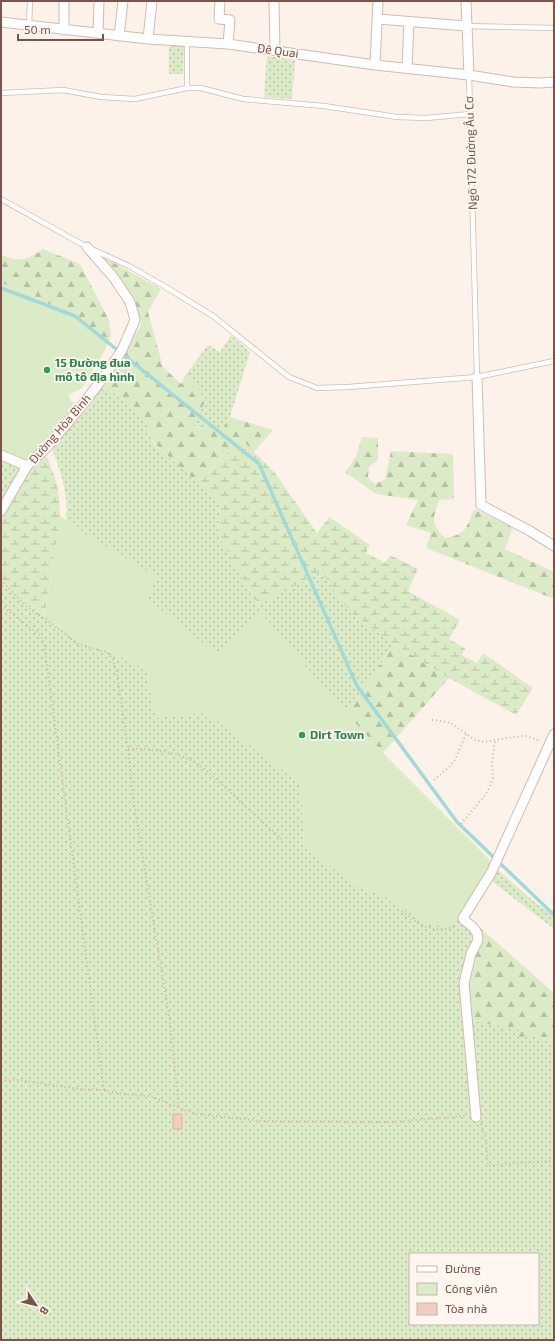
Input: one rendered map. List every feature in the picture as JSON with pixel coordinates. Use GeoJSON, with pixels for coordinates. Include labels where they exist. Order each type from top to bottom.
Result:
{"type":"FeatureCollection","features":[{"type":"Feature","properties":{"kind":"street"},"geometry":{"type":"LineString","coordinates":[[64,1],[64,30]]}},
{"type":"Feature","properties":{"kind":"street"},"geometry":{"type":"LineString","coordinates":[[98,33],[99,1]]}},
{"type":"Feature","properties":{"kind":"street"},"geometry":{"type":"LineString","coordinates":[[119,36],[122,1]]}},
{"type":"Feature","properties":{"kind":"street"},"geometry":{"type":"LineString","coordinates":[[148,39],[152,1]]}},
{"type":"Feature","properties":{"kind":"street"},"geometry":{"type":"LineString","coordinates":[[220,1],[219,19],[230,20],[228,44]]}},
{"type":"Feature","properties":{"kind":"street"},"geometry":{"type":"LineString","coordinates":[[274,1],[275,50]]}},
{"type":"Feature","properties":{"kind":"street"},"geometry":{"type":"LineString","coordinates":[[375,65],[378,1]]}},
{"type":"Feature","properties":{"kind":"street"},"geometry":{"type":"LineString","coordinates":[[466,1],[469,75]]}},
{"type":"Feature","properties":{"kind":"street"},"geometry":{"type":"LineString","coordinates":[[378,19],[466,26]]}},
{"type":"Feature","properties":{"kind":"street","name":"Đê Quai"},"geometry":{"type":"LineString","coordinates":[[1,22],[148,39],[228,44],[375,65],[469,75],[513,82],[554,82]]}},
{"type":"Feature","properties":{"kind":"street"},"geometry":{"type":"LineString","coordinates":[[407,68],[409,22]]}},
{"type":"Feature","properties":{"kind":"street","name":"Đường Hòa Bình"},"geometry":{"type":"LineString","coordinates":[[1,511],[28,466],[47,447],[106,374],[122,350],[135,320],[130,302],[114,278],[87,247]]}},
{"type":"Feature","properties":{"kind":"street"},"geometry":{"type":"LineString","coordinates":[[477,377],[481,505],[530,531],[554,546]]}},
{"type":"Feature","properties":{"kind":"street"},"geometry":{"type":"LineString","coordinates":[[1,455],[28,466]]}},
{"type":"Feature","properties":{"kind":"street"},"geometry":{"type":"LineString","coordinates":[[476,1117],[464,983],[471,954],[478,940],[477,933],[473,927],[463,918],[497,861],[554,734]]}},
{"type":"Feature","properties":{"kind":"lane"},"geometry":{"type":"LineString","coordinates":[[29,26],[30,1]]}},
{"type":"Feature","properties":{"kind":"lane"},"geometry":{"type":"LineString","coordinates":[[466,26],[554,28]]}},
{"type":"Feature","properties":{"kind":"lane"},"geometry":{"type":"LineString","coordinates":[[187,41],[187,88]]}},
{"type":"Feature","properties":{"kind":"lane","name":"Ngõ 172 Đường Âu Cơ"},"geometry":{"type":"LineString","coordinates":[[469,75],[477,377]]}},
{"type":"Feature","properties":{"kind":"lane"},"geometry":{"type":"LineString","coordinates":[[1,93],[63,90],[101,97],[135,99],[187,88],[201,88],[243,100],[324,106],[397,117],[426,118],[470,114]]}},
{"type":"Feature","properties":{"kind":"lane"},"geometry":{"type":"LineString","coordinates":[[1,199],[87,247],[129,266],[164,286],[213,316],[289,377],[316,388],[477,377],[554,361]]}},
{"type":"Feature","properties":{"kind":"path"},"geometry":{"type":"LineString","coordinates":[[1,580],[26,606],[36,614],[46,619],[80,645],[107,652],[113,660],[170,1022],[179,1108]]}},
{"type":"Feature","properties":{"kind":"path"},"geometry":{"type":"LineString","coordinates":[[1,605],[40,635],[44,643],[104,1090]]}},
{"type":"Feature","properties":{"kind":"path"},"geometry":{"type":"LineString","coordinates":[[432,720],[451,723],[475,740],[484,742],[526,736],[550,744]]}},
{"type":"Feature","properties":{"kind":"path"},"geometry":{"type":"LineString","coordinates":[[434,780],[455,760],[466,734]]}},
{"type":"Feature","properties":{"kind":"path"},"geometry":{"type":"LineString","coordinates":[[461,824],[486,794],[490,786],[493,778],[492,762],[495,740]]}},
{"type":"Feature","properties":{"kind":"path"},"geometry":{"type":"LineString","coordinates":[[128,749],[145,748],[178,755],[192,761],[208,773],[284,840]]}},
{"type":"Feature","properties":{"kind":"path"},"geometry":{"type":"LineString","coordinates":[[402,911],[415,922],[426,928],[447,929],[464,920]]}},
{"type":"Feature","properties":{"kind":"path"},"geometry":{"type":"LineString","coordinates":[[1,1081],[18,1080],[86,1090],[94,1089],[130,1095],[151,1096],[179,1108],[205,1116],[261,1121],[384,1122],[465,1116],[476,1117],[481,1123],[484,1131],[488,1151],[488,1166],[515,1162],[554,1161]]}},
{"type":"Feature","properties":{"kind":"green space"},"geometry":{"type":"Polygon","coordinates":[[[169,46],[184,46],[183,74],[169,74],[169,46]]]}},
{"type":"Feature","properties":{"kind":"green space"},"geometry":{"type":"Polygon","coordinates":[[[267,56],[295,60],[292,99],[264,97],[267,56]]]}},
{"type":"Feature","properties":{"kind":"green space"},"geometry":{"type":"Polygon","coordinates":[[[43,249],[80,264],[109,320],[111,336],[104,352],[65,313],[25,291],[1,283],[1,255],[14,259],[23,259],[32,256],[43,249]]]}},
{"type":"Feature","properties":{"kind":"green space"},"geometry":{"type":"Polygon","coordinates":[[[97,254],[161,289],[148,312],[163,367],[181,384],[186,374],[206,400],[192,426],[221,431],[230,417],[273,430],[254,452],[241,439],[198,483],[153,442],[143,415],[104,386],[141,325],[137,307],[122,281],[97,254]]]}},
{"type":"Feature","properties":{"kind":"green space","name":"15 Đường đua mô tô địa hình"},"geometry":{"type":"Polygon","coordinates":[[[1,283],[25,291],[65,313],[104,352],[82,388],[68,395],[75,407],[31,458],[27,459],[16,458],[1,452],[1,283]]]}},
{"type":"Feature","properties":{"kind":"green space"},"geometry":{"type":"Polygon","coordinates":[[[231,335],[250,352],[230,417],[221,431],[192,426],[186,374],[208,345],[220,352],[231,335]]]}},
{"type":"Feature","properties":{"kind":"green space"},"geometry":{"type":"Polygon","coordinates":[[[104,386],[143,415],[153,443],[220,501],[218,535],[258,605],[321,572],[351,613],[394,644],[347,714],[331,696],[242,627],[218,655],[147,599],[82,532],[66,520],[67,510],[65,492],[52,447],[104,386]]]}},
{"type":"Feature","properties":{"kind":"green space"},"geometry":{"type":"Polygon","coordinates":[[[362,437],[378,438],[378,460],[369,467],[368,477],[375,484],[385,479],[391,451],[453,454],[454,499],[439,500],[434,516],[435,524],[440,533],[445,538],[462,532],[465,529],[474,509],[513,527],[505,549],[554,572],[554,599],[426,548],[431,533],[406,525],[418,500],[376,494],[345,472],[356,457],[362,437]]]}},
{"type":"Feature","properties":{"kind":"green space"},"geometry":{"type":"Polygon","coordinates":[[[241,439],[275,473],[317,533],[329,517],[370,545],[366,553],[385,563],[390,555],[418,569],[408,591],[460,620],[449,639],[465,648],[462,655],[477,663],[483,653],[533,688],[516,715],[449,678],[391,642],[351,613],[321,572],[258,605],[218,535],[220,501],[198,483],[241,439]]]}},
{"type":"Feature","properties":{"kind":"green space"},"geometry":{"type":"Polygon","coordinates":[[[1,452],[35,464],[29,471],[1,518],[1,452]]]}},
{"type":"Feature","properties":{"kind":"green space"},"geometry":{"type":"Polygon","coordinates":[[[46,454],[58,486],[60,516],[45,616],[28,604],[1,578],[1,518],[29,471],[46,454]]]}},
{"type":"Feature","properties":{"kind":"green space","name":"Dirt Town"},"geometry":{"type":"Polygon","coordinates":[[[60,516],[82,532],[156,576],[147,599],[218,655],[242,627],[260,611],[331,696],[383,753],[493,863],[478,893],[458,921],[447,927],[428,924],[384,896],[358,886],[304,847],[301,784],[207,713],[156,718],[146,669],[108,651],[83,643],[71,637],[45,616],[60,516]]]}},
{"type":"Feature","properties":{"kind":"green space"},"geometry":{"type":"Polygon","coordinates":[[[1,578],[28,604],[71,637],[83,643],[108,651],[146,669],[156,718],[207,712],[301,784],[304,847],[358,886],[384,896],[405,908],[463,913],[485,932],[479,944],[520,1030],[518,1037],[536,1035],[554,1046],[554,1340],[1,1340],[1,578]]]}},
{"type":"Feature","properties":{"kind":"green space"},"geometry":{"type":"Polygon","coordinates":[[[394,644],[449,678],[383,753],[347,714],[394,644]]]}},
{"type":"Feature","properties":{"kind":"green space"},"geometry":{"type":"Polygon","coordinates":[[[497,869],[538,905],[554,915],[554,929],[490,880],[497,869]]]}},
{"type":"Feature","properties":{"kind":"green space"},"geometry":{"type":"Polygon","coordinates":[[[485,932],[554,993],[554,1046],[536,1035],[518,1037],[519,1030],[469,1020],[467,982],[475,952],[485,932]]]}},
{"type":"Feature","properties":{"kind":"building"},"geometry":{"type":"Polygon","coordinates":[[[173,1114],[182,1114],[182,1129],[173,1129],[173,1114]]]}},
{"type":"Feature","properties":{"kind":"waterway"},"geometry":{"type":"LineString","coordinates":[[1,288],[75,316],[259,464],[357,686],[457,822],[554,915]]}},
{"type":"Feature","properties":{"kind":"place","name":"15 Đường đua mô tô địa hình"},"geometry":{"type":"Point","coordinates":[47,370]}},
{"type":"Feature","properties":{"kind":"place","name":"Dirt Town"},"geometry":{"type":"Point","coordinates":[302,735]}}]}
